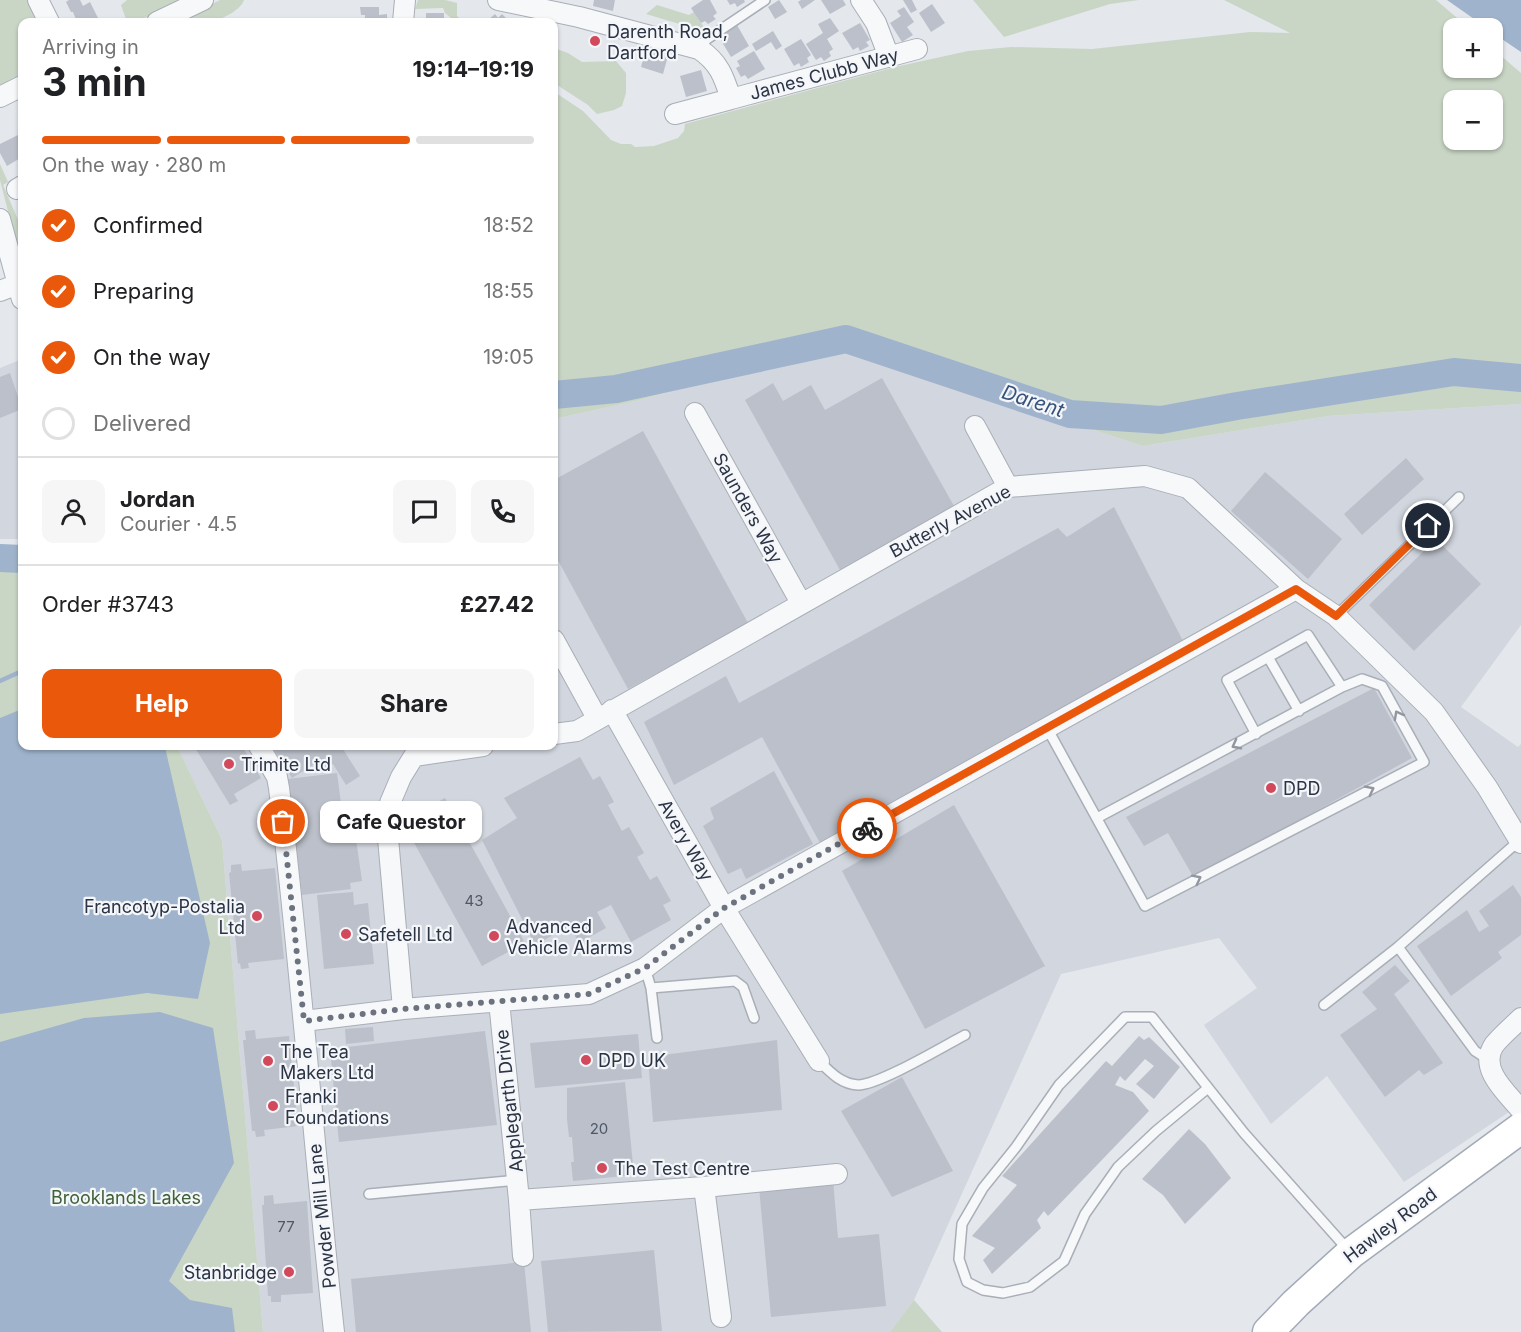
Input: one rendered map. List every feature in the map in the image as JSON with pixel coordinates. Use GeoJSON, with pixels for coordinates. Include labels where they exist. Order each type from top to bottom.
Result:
{"type":"FeatureCollection","features":[{"type":"Feature","properties":{"kind":"main road","name":"Hawley Road"},"geometry":{"type":"LineString","coordinates":[[1268,1332],[1351,1253],[1521,1128]]}},
{"type":"Feature","properties":{"kind":"street"},"geometry":{"type":"LineString","coordinates":[[38,0],[48,18]]}},
{"type":"Feature","properties":{"kind":"street"},"geometry":{"type":"LineString","coordinates":[[165,18],[203,0]]}},
{"type":"Feature","properties":{"kind":"street"},"geometry":{"type":"LineString","coordinates":[[403,18],[405,0]]}},
{"type":"Feature","properties":{"kind":"street","name":"James Clubb Way"},"geometry":{"type":"LineString","coordinates":[[498,0],[580,8],[699,49],[711,57],[720,69],[731,99]]}},
{"type":"Feature","properties":{"kind":"street"},"geometry":{"type":"LineString","coordinates":[[861,0],[876,23],[889,57]]}},
{"type":"Feature","properties":{"kind":"street","name":"James Clubb Way"},"geometry":{"type":"LineString","coordinates":[[675,114],[917,49]]}},
{"type":"Feature","properties":{"kind":"street"},"geometry":{"type":"LineString","coordinates":[[0,97],[18,88]]}},
{"type":"Feature","properties":{"kind":"street"},"geometry":{"type":"LineString","coordinates":[[0,219],[16,289]]}},
{"type":"Feature","properties":{"kind":"street","name":"Saunders Way"},"geometry":{"type":"LineString","coordinates":[[695,413],[801,603]]}},
{"type":"Feature","properties":{"kind":"street"},"geometry":{"type":"LineString","coordinates":[[975,426],[1008,487]]}},
{"type":"Feature","properties":{"kind":"street","name":"Butterly Avenue"},"geometry":{"type":"LineString","coordinates":[[558,733],[577,730],[1008,487],[1145,476],[1188,488],[1296,589],[1336,616],[1434,712],[1487,787],[1520,841]]}},
{"type":"Feature","properties":{"kind":"street"},"geometry":{"type":"LineString","coordinates":[[304,1021],[403,1009],[589,994],[645,968],[724,908],[1296,589]]}},
{"type":"Feature","properties":{"kind":"street","name":"Avery Way"},"geometry":{"type":"LineString","coordinates":[[558,646],[605,714],[819,1061]]}},
{"type":"Feature","properties":{"kind":"street","name":"Powder Mill Lane"},"geometry":{"type":"LineString","coordinates":[[261,750],[277,777],[279,788],[334,1332]]}},
{"type":"Feature","properties":{"kind":"street"},"geometry":{"type":"LineString","coordinates":[[403,1009],[388,838],[390,803],[410,751]]}},
{"type":"Feature","properties":{"kind":"street","name":"Applegarth Drive"},"geometry":{"type":"LineString","coordinates":[[499,1001],[523,1256]]}},
{"type":"Feature","properties":{"kind":"street"},"geometry":{"type":"LineString","coordinates":[[1521,1018],[1493,1047],[1489,1060],[1492,1074],[1521,1110]]}},
{"type":"Feature","properties":{"kind":"street"},"geometry":{"type":"LineString","coordinates":[[519,1200],[704,1187],[837,1174]]}},
{"type":"Feature","properties":{"kind":"street"},"geometry":{"type":"LineString","coordinates":[[704,1187],[721,1317]]}},
{"type":"Feature","properties":{"kind":"lane"},"geometry":{"type":"LineString","coordinates":[[699,49],[707,39],[765,0]]}},
{"type":"Feature","properties":{"kind":"lane"},"geometry":{"type":"LineString","coordinates":[[1336,616],[1459,497]]}},
{"type":"Feature","properties":{"kind":"lane"},"geometry":{"type":"LineString","coordinates":[[1256,734],[1227,680],[1308,635],[1342,687]]}},
{"type":"Feature","properties":{"kind":"lane"},"geometry":{"type":"LineString","coordinates":[[1268,657],[1299,711]]}},
{"type":"Feature","properties":{"kind":"lane"},"geometry":{"type":"LineString","coordinates":[[1047,728],[1145,906],[1424,762],[1382,686],[1362,679],[1342,687],[1097,818]]}},
{"type":"Feature","properties":{"kind":"lane"},"geometry":{"type":"LineString","coordinates":[[1324,1005],[1398,947],[1520,841]]}},
{"type":"Feature","properties":{"kind":"lane"},"geometry":{"type":"LineString","coordinates":[[1398,947],[1474,1051],[1489,1060]]}},
{"type":"Feature","properties":{"kind":"lane"},"geometry":{"type":"LineString","coordinates":[[645,968],[651,988],[657,1038]]}},
{"type":"Feature","properties":{"kind":"lane"},"geometry":{"type":"LineString","coordinates":[[651,988],[735,981],[743,987],[754,1018]]}},
{"type":"Feature","properties":{"kind":"lane"},"geometry":{"type":"LineString","coordinates":[[1208,1088],[1156,1131],[1118,1167],[1085,1214],[1064,1261],[1029,1287],[1003,1293],[983,1290],[967,1282],[959,1260],[962,1224],[983,1188],[1016,1147],[1059,1085],[1125,1017],[1152,1017],[1244,1133],[1351,1253]]}},
{"type":"Feature","properties":{"kind":"lane"},"geometry":{"type":"LineString","coordinates":[[819,1061],[838,1079],[858,1084],[876,1081],[965,1035]]}},
{"type":"Feature","properties":{"kind":"lane"},"geometry":{"type":"LineString","coordinates":[[369,1194],[517,1180]]}},
{"type":"Feature","properties":{"kind":"shaded area"},"geometry":{"type":"Polygon","coordinates":[[[851,352],[1143,446],[1328,416],[1521,404],[1521,625],[1461,707],[1518,747],[1521,744],[1521,1104],[1404,1182],[1327,1076],[1271,1124],[1204,1025],[1257,988],[1219,938],[1061,974],[914,1300],[890,1332],[263,1332],[222,840],[179,750],[558,750],[558,418],[636,401],[743,371],[851,352]]]}},
{"type":"Feature","properties":{"kind":"shaded area"},"geometry":{"type":"Polygon","coordinates":[[[18,361],[18,539],[0,539],[0,368],[18,361]]]}},
{"type":"Feature","properties":{"kind":"green space"},"geometry":{"type":"Polygon","coordinates":[[[0,0],[50,0],[52,7],[49,18],[18,18],[18,76],[0,85],[0,0]]]}},
{"type":"Feature","properties":{"kind":"green space"},"geometry":{"type":"Polygon","coordinates":[[[127,0],[181,0],[144,18],[126,18],[121,5],[127,0]]]}},
{"type":"Feature","properties":{"kind":"green space"},"geometry":{"type":"Polygon","coordinates":[[[220,0],[244,0],[235,11],[221,18],[184,18],[220,0]]]}},
{"type":"Feature","properties":{"kind":"green space"},"geometry":{"type":"Polygon","coordinates":[[[418,0],[445,0],[457,3],[459,18],[451,18],[443,8],[415,9],[418,0]]]}},
{"type":"Feature","properties":{"kind":"green space"},"geometry":{"type":"Polygon","coordinates":[[[973,0],[1139,0],[1110,4],[1004,37],[973,0]]]}},
{"type":"Feature","properties":{"kind":"green space"},"geometry":{"type":"Polygon","coordinates":[[[1224,0],[1436,0],[1457,18],[1443,18],[1443,78],[1503,78],[1503,58],[1521,73],[1521,404],[1328,416],[1143,446],[851,352],[743,371],[636,401],[558,418],[558,94],[583,111],[611,140],[635,147],[654,146],[678,138],[684,131],[685,124],[895,67],[968,51],[1011,47],[1092,49],[1250,32],[1290,33],[1224,0]]]}},
{"type":"Feature","properties":{"kind":"green space"},"geometry":{"type":"Polygon","coordinates":[[[657,5],[689,15],[694,12],[707,32],[699,37],[693,28],[646,14],[657,5]]]}},
{"type":"Feature","properties":{"kind":"green space"},"geometry":{"type":"Polygon","coordinates":[[[558,49],[582,62],[616,61],[626,73],[626,93],[622,106],[597,114],[588,105],[558,86],[558,49]]]}},
{"type":"Feature","properties":{"kind":"green space"},"geometry":{"type":"Polygon","coordinates":[[[0,164],[8,182],[3,185],[18,220],[18,250],[0,180],[0,164]]]}},
{"type":"Feature","properties":{"kind":"green space","name":"Brooklands Lakes"},"geometry":{"type":"Polygon","coordinates":[[[0,553],[18,561],[18,750],[179,750],[222,840],[263,1332],[0,1332],[0,553]]]}},
{"type":"Feature","properties":{"kind":"green space"},"geometry":{"type":"Polygon","coordinates":[[[914,1300],[942,1332],[890,1332],[914,1300]]]}},
{"type":"Feature","properties":{"kind":"water"},"geometry":{"type":"Polygon","coordinates":[[[1447,0],[1521,0],[1521,52],[1503,40],[1503,18],[1473,18],[1447,0]]]}},
{"type":"Feature","properties":{"kind":"water"},"geometry":{"type":"Polygon","coordinates":[[[18,711],[18,750],[166,750],[210,943],[198,999],[147,993],[0,1014],[0,718],[18,711]]]}},
{"type":"Feature","properties":{"kind":"water"},"geometry":{"type":"Polygon","coordinates":[[[160,1012],[213,1028],[234,1163],[169,1281],[190,1300],[232,1308],[235,1332],[0,1332],[0,1042],[84,1018],[160,1012]]]}},
{"type":"Feature","properties":{"kind":"building"},"geometry":{"type":"Polygon","coordinates":[[[80,0],[83,6],[90,2],[98,18],[75,18],[66,2],[80,0]]]}},
{"type":"Feature","properties":{"kind":"building"},"geometry":{"type":"Polygon","coordinates":[[[594,0],[615,0],[613,11],[593,6],[594,0]]]}},
{"type":"Feature","properties":{"kind":"building"},"geometry":{"type":"Polygon","coordinates":[[[703,0],[710,0],[717,13],[713,16],[716,19],[708,24],[705,21],[701,23],[691,8],[703,0]]]}},
{"type":"Feature","properties":{"kind":"building"},"geometry":{"type":"Polygon","coordinates":[[[727,0],[744,0],[745,2],[737,7],[735,3],[730,5],[727,0]]]}},
{"type":"Feature","properties":{"kind":"building"},"geometry":{"type":"Polygon","coordinates":[[[779,0],[787,12],[775,19],[768,7],[779,0]]]}},
{"type":"Feature","properties":{"kind":"building"},"geometry":{"type":"Polygon","coordinates":[[[815,0],[802,9],[798,2],[815,0]]]}},
{"type":"Feature","properties":{"kind":"building"},"geometry":{"type":"Polygon","coordinates":[[[821,0],[843,0],[846,5],[830,14],[821,0]]]}},
{"type":"Feature","properties":{"kind":"building"},"geometry":{"type":"Polygon","coordinates":[[[903,0],[912,0],[917,10],[911,13],[903,0]]]}},
{"type":"Feature","properties":{"kind":"building"},"geometry":{"type":"Polygon","coordinates":[[[932,4],[945,23],[931,32],[919,13],[932,4]]]}},
{"type":"Feature","properties":{"kind":"building"},"geometry":{"type":"Polygon","coordinates":[[[360,7],[379,7],[379,15],[387,14],[387,18],[365,18],[365,15],[361,15],[360,7]]]}},
{"type":"Feature","properties":{"kind":"building"},"geometry":{"type":"Polygon","coordinates":[[[904,7],[914,22],[907,27],[913,35],[902,42],[890,23],[901,16],[897,11],[904,7]]]}},
{"type":"Feature","properties":{"kind":"building"},"geometry":{"type":"Polygon","coordinates":[[[426,13],[444,13],[444,18],[426,18],[426,13]]]}},
{"type":"Feature","properties":{"kind":"building"},"geometry":{"type":"Polygon","coordinates":[[[830,18],[839,31],[827,39],[833,49],[829,52],[831,56],[824,61],[821,57],[816,60],[806,44],[823,33],[818,24],[830,18]]]}},
{"type":"Feature","properties":{"kind":"building"},"geometry":{"type":"Polygon","coordinates":[[[860,23],[870,40],[866,42],[869,46],[860,51],[858,47],[853,50],[842,33],[860,23]]]}},
{"type":"Feature","properties":{"kind":"building"},"geometry":{"type":"Polygon","coordinates":[[[737,25],[749,46],[731,57],[719,37],[737,25]]]}},
{"type":"Feature","properties":{"kind":"building"},"geometry":{"type":"Polygon","coordinates":[[[773,31],[782,46],[776,50],[771,42],[756,51],[752,44],[773,31]]]}},
{"type":"Feature","properties":{"kind":"building","name":"Darenth Road, Dartford"},"geometry":{"type":"Polygon","coordinates":[[[591,35],[601,37],[599,46],[589,45],[591,35]]]}},
{"type":"Feature","properties":{"kind":"building"},"geometry":{"type":"Polygon","coordinates":[[[801,39],[811,55],[807,58],[809,62],[801,67],[799,63],[794,66],[784,49],[801,39]]]}},
{"type":"Feature","properties":{"kind":"building"},"geometry":{"type":"Polygon","coordinates":[[[647,46],[669,52],[663,74],[641,67],[647,46]]]}},
{"type":"Feature","properties":{"kind":"building"},"geometry":{"type":"Polygon","coordinates":[[[754,51],[765,69],[748,79],[745,75],[741,77],[736,68],[740,66],[737,61],[754,51]]]}},
{"type":"Feature","properties":{"kind":"building"},"geometry":{"type":"Polygon","coordinates":[[[701,70],[707,91],[686,97],[680,76],[701,70]]]}},
{"type":"Feature","properties":{"kind":"building"},"geometry":{"type":"Polygon","coordinates":[[[18,135],[18,159],[7,166],[0,153],[0,144],[18,135]]]}},
{"type":"Feature","properties":{"kind":"building"},"geometry":{"type":"Polygon","coordinates":[[[10,373],[18,397],[18,411],[0,418],[0,377],[10,373]]]}},
{"type":"Feature","properties":{"kind":"building"},"geometry":{"type":"Polygon","coordinates":[[[882,378],[954,506],[840,570],[745,400],[773,383],[783,401],[811,385],[825,410],[882,378]]]}},
{"type":"Feature","properties":{"kind":"building"},"geometry":{"type":"Polygon","coordinates":[[[643,431],[748,623],[628,689],[558,560],[558,478],[643,431]]]}},
{"type":"Feature","properties":{"kind":"building"},"geometry":{"type":"Polygon","coordinates":[[[1406,458],[1424,479],[1362,535],[1344,514],[1406,458]]]}},
{"type":"Feature","properties":{"kind":"building"},"geometry":{"type":"Polygon","coordinates":[[[1265,472],[1342,539],[1308,579],[1231,511],[1265,472]]]}},
{"type":"Feature","properties":{"kind":"building"},"geometry":{"type":"Polygon","coordinates":[[[1114,507],[1183,641],[820,843],[762,737],[674,785],[644,722],[726,676],[739,703],[1058,528],[1067,537],[1114,507]]]}},
{"type":"Feature","properties":{"kind":"building"},"geometry":{"type":"Polygon","coordinates":[[[1436,539],[1481,584],[1414,651],[1369,605],[1436,539]]]}},
{"type":"Feature","properties":{"kind":"building","name":"DPD"},"geometry":{"type":"Polygon","coordinates":[[[1374,688],[1412,758],[1194,878],[1168,833],[1144,846],[1126,817],[1374,688]]]}},
{"type":"Feature","properties":{"kind":"building","name":"Trimite Ltd"},"geometry":{"type":"Polygon","coordinates":[[[196,750],[244,750],[261,778],[234,794],[238,801],[230,805],[196,750]]]}},
{"type":"Feature","properties":{"kind":"building"},"geometry":{"type":"Polygon","coordinates":[[[274,750],[344,750],[360,776],[346,785],[333,764],[321,771],[316,763],[292,778],[274,750]]]}},
{"type":"Feature","properties":{"kind":"building"},"geometry":{"type":"Polygon","coordinates":[[[580,757],[593,780],[600,776],[614,802],[608,805],[622,831],[629,827],[644,853],[637,857],[650,880],[657,876],[671,901],[663,905],[671,920],[631,942],[611,905],[597,912],[606,928],[579,943],[570,926],[535,945],[482,840],[517,818],[504,798],[580,757]]]}},
{"type":"Feature","properties":{"kind":"building"},"geometry":{"type":"Polygon","coordinates":[[[774,771],[813,844],[746,879],[741,868],[728,874],[703,826],[714,819],[710,808],[774,771]]]}},
{"type":"Feature","properties":{"kind":"building"},"geometry":{"type":"Polygon","coordinates":[[[337,773],[345,833],[355,832],[362,881],[350,883],[351,889],[302,895],[288,779],[337,773]]]}},
{"type":"Feature","properties":{"kind":"building"},"geometry":{"type":"Polygon","coordinates":[[[445,798],[525,943],[482,966],[402,821],[445,798]]]}},
{"type":"Feature","properties":{"kind":"building"},"geometry":{"type":"Polygon","coordinates":[[[954,805],[1045,966],[925,1029],[842,871],[954,805]]]}},
{"type":"Feature","properties":{"kind":"building","name":"Francotyp-Postalia Ltd"},"geometry":{"type":"Polygon","coordinates":[[[241,864],[242,871],[275,868],[284,959],[248,963],[249,968],[241,969],[240,963],[238,964],[229,873],[231,865],[241,864]]]}},
{"type":"Feature","properties":{"kind":"building"},"geometry":{"type":"Polygon","coordinates":[[[1513,885],[1521,897],[1521,935],[1498,952],[1502,958],[1451,996],[1417,946],[1467,910],[1479,932],[1489,926],[1479,911],[1513,885]]]}},
{"type":"Feature","properties":{"kind":"building","name":"Safetell Ltd"},"geometry":{"type":"Polygon","coordinates":[[[353,892],[354,905],[368,903],[374,964],[324,969],[317,895],[353,892]]]}},
{"type":"Feature","properties":{"kind":"building"},"geometry":{"type":"Polygon","coordinates":[[[1395,965],[1410,981],[1394,994],[1443,1063],[1424,1075],[1419,1070],[1385,1097],[1340,1035],[1377,1009],[1362,992],[1395,965]]]}},
{"type":"Feature","properties":{"kind":"building"},"geometry":{"type":"Polygon","coordinates":[[[373,1027],[374,1041],[346,1044],[345,1029],[373,1027]]]}},
{"type":"Feature","properties":{"kind":"building"},"geometry":{"type":"Polygon","coordinates":[[[255,1030],[256,1039],[289,1036],[298,1126],[264,1130],[265,1136],[256,1137],[255,1131],[252,1131],[243,1040],[246,1040],[245,1031],[255,1030]]]}},
{"type":"Feature","properties":{"kind":"building"},"geometry":{"type":"Polygon","coordinates":[[[485,1031],[497,1125],[339,1142],[330,1049],[485,1031]]]}},
{"type":"Feature","properties":{"kind":"building","name":"DPD UK"},"geometry":{"type":"Polygon","coordinates":[[[638,1034],[642,1078],[535,1088],[530,1043],[638,1034]]]}},
{"type":"Feature","properties":{"kind":"building"},"geometry":{"type":"Polygon","coordinates":[[[1139,1036],[1144,1040],[1149,1037],[1180,1067],[1154,1099],[1136,1084],[1154,1066],[1145,1059],[1125,1081],[1120,1076],[1115,1085],[1133,1092],[1149,1111],[1048,1216],[1044,1211],[1037,1220],[1041,1228],[992,1274],[983,1260],[995,1248],[972,1236],[1017,1185],[1002,1176],[1106,1061],[1112,1066],[1139,1036]]]}},
{"type":"Feature","properties":{"kind":"building"},"geometry":{"type":"Polygon","coordinates":[[[777,1040],[782,1110],[653,1122],[648,1057],[777,1040]]]}},
{"type":"Feature","properties":{"kind":"building"},"geometry":{"type":"Polygon","coordinates":[[[902,1077],[953,1171],[892,1197],[841,1111],[902,1077]]]}},
{"type":"Feature","properties":{"kind":"building"},"geometry":{"type":"Polygon","coordinates":[[[625,1082],[634,1175],[573,1181],[571,1162],[574,1162],[572,1137],[569,1137],[567,1119],[567,1088],[625,1082]]]}},
{"type":"Feature","properties":{"kind":"building"},"geometry":{"type":"Polygon","coordinates":[[[1189,1129],[1205,1144],[1231,1178],[1185,1224],[1163,1195],[1142,1179],[1189,1129]]]}},
{"type":"Feature","properties":{"kind":"building"},"geometry":{"type":"Polygon","coordinates":[[[833,1180],[838,1238],[879,1234],[886,1306],[771,1317],[759,1187],[833,1180]]]}},
{"type":"Feature","properties":{"kind":"building"},"geometry":{"type":"Polygon","coordinates":[[[273,1195],[274,1204],[307,1201],[313,1293],[281,1295],[281,1302],[271,1302],[271,1296],[268,1296],[262,1205],[264,1205],[264,1196],[273,1195]]]}},
{"type":"Feature","properties":{"kind":"building"},"geometry":{"type":"Polygon","coordinates":[[[654,1250],[662,1331],[548,1332],[541,1261],[654,1250]]]}},
{"type":"Feature","properties":{"kind":"building"},"geometry":{"type":"Polygon","coordinates":[[[524,1262],[531,1332],[356,1332],[351,1279],[524,1262]]]}},
{"type":"Feature","properties":{"kind":"waterway","name":"Darent"},"geometry":{"type":"LineString","coordinates":[[558,395],[616,389],[846,339],[1070,414],[1161,420],[1454,372],[1521,378]]}},
{"type":"Feature","properties":{"kind":"waterway","name":"Darent"},"geometry":{"type":"LineString","coordinates":[[0,558],[18,559]]}},
{"type":"Feature","properties":{"kind":"waterway"},"geometry":{"type":"LineString","coordinates":[[0,681],[18,673]]}},
{"type":"Feature","properties":{"kind":"way so far"},"geometry":{"type":"LineString","coordinates":[[283,822],[304,1021],[403,1009],[589,994],[645,968],[724,908],[867,828]]}},
{"type":"Feature","properties":{"kind":"place","name":"Darenth Road, Dartford"},"geometry":{"type":"Point","coordinates":[595,41]}},
{"type":"Feature","properties":{"kind":"place","name":"Trimite Ltd"},"geometry":{"type":"Point","coordinates":[229,764]}},
{"type":"Feature","properties":{"kind":"place","name":"DPD"},"geometry":{"type":"Point","coordinates":[1271,788]}},
{"type":"Feature","properties":{"kind":"place","name":"Cafe Questor"},"geometry":{"type":"Point","coordinates":[283,822]}},
{"type":"Feature","properties":{"kind":"place","name":"Francotyp-Postalia Ltd"},"geometry":{"type":"Point","coordinates":[257,916]}},
{"type":"Feature","properties":{"kind":"place","name":"Safetell Ltd"},"geometry":{"type":"Point","coordinates":[346,934]}},
{"type":"Feature","properties":{"kind":"place","name":"Advanced Vehicle Alarms"},"geometry":{"type":"Point","coordinates":[494,936]}},
{"type":"Feature","properties":{"kind":"place","name":"DPD UK"},"geometry":{"type":"Point","coordinates":[586,1060]}},
{"type":"Feature","properties":{"kind":"place","name":"The Tea Makers Ltd"},"geometry":{"type":"Point","coordinates":[268,1061]}},
{"type":"Feature","properties":{"kind":"place","name":"Franki Foundations"},"geometry":{"type":"Point","coordinates":[273,1106]}},
{"type":"Feature","properties":{"kind":"place","name":"The Test Centre"},"geometry":{"type":"Point","coordinates":[602,1168]}},
{"type":"Feature","properties":{"kind":"place","name":"Stanbridge"},"geometry":{"type":"Point","coordinates":[289,1272]}},
{"type":"Feature","properties":{"kind":"route"},"geometry":{"type":"LineString","coordinates":[[867,828],[1296,589],[1336,616],[1428,526]]}}]}
